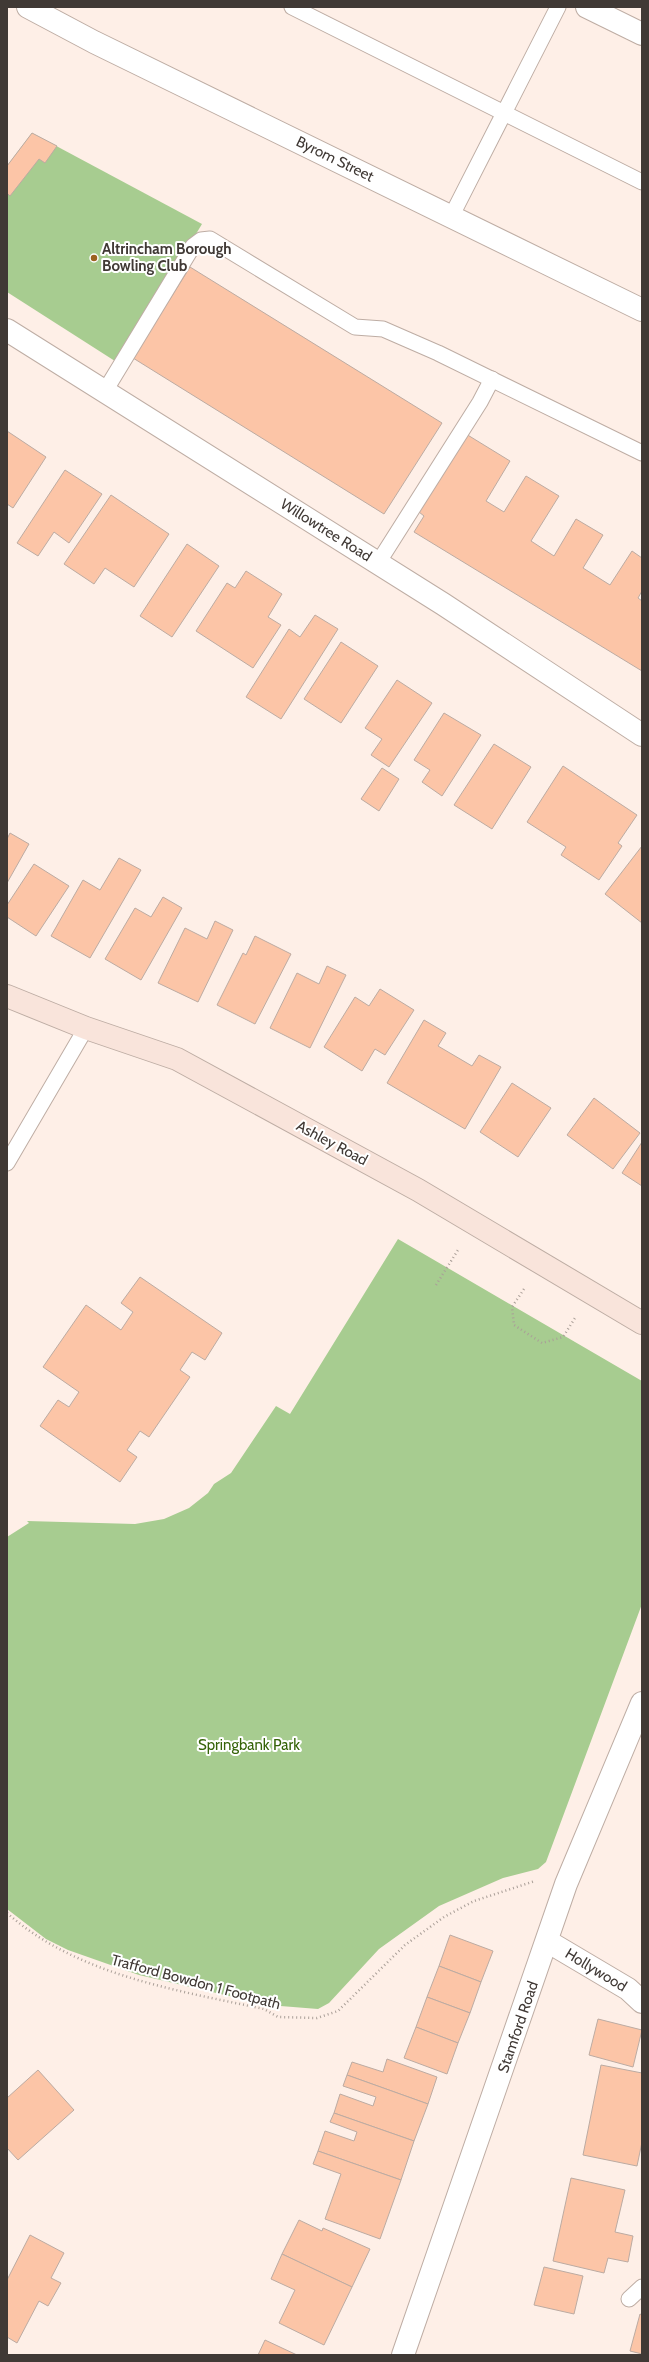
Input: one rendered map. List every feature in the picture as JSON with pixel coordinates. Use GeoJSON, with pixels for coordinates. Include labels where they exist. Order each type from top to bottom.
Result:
{"type":"FeatureCollection","features":[{"type":"Feature","properties":{"kind":"main road","name":"Ashley Road"},"geometry":{"type":"LineString","coordinates":[[7,996],[86,1028],[177,1059],[418,1190],[590,1294],[642,1323]]}},
{"type":"Feature","properties":{"kind":"street","name":"Byrom Street"},"geometry":{"type":"LineString","coordinates":[[28,7],[94,42],[452,215],[642,310]]}},
{"type":"Feature","properties":{"kind":"street"},"geometry":{"type":"LineString","coordinates":[[587,7],[642,34]]}},
{"type":"Feature","properties":{"kind":"street","name":"Willowtree Road"},"geometry":{"type":"LineString","coordinates":[[7,330],[378,563],[642,735]]}},
{"type":"Feature","properties":{"kind":"street","name":"Stamford Road"},"geometry":{"type":"LineString","coordinates":[[403,2355],[566,1884],[642,1703]]}},
{"type":"Feature","properties":{"kind":"street","name":"Hollywood"},"geometry":{"type":"LineString","coordinates":[[547,1941],[628,1989],[642,2002]]}},
{"type":"Feature","properties":{"kind":"lane"},"geometry":{"type":"LineString","coordinates":[[292,7],[642,182]]}},
{"type":"Feature","properties":{"kind":"lane"},"geometry":{"type":"LineString","coordinates":[[452,215],[558,7]]}},
{"type":"Feature","properties":{"kind":"lane"},"geometry":{"type":"LineString","coordinates":[[105,391],[193,246],[201,240],[210,239],[355,327],[384,329],[492,379],[642,453]]}},
{"type":"Feature","properties":{"kind":"lane"},"geometry":{"type":"LineString","coordinates":[[378,563],[480,402],[492,379]]}},
{"type":"Feature","properties":{"kind":"lane"},"geometry":{"type":"LineString","coordinates":[[7,1163],[86,1028]]}},
{"type":"Feature","properties":{"kind":"lane"},"geometry":{"type":"LineString","coordinates":[[629,2299],[642,2287]]}},
{"type":"Feature","properties":{"kind":"path"},"geometry":{"type":"LineString","coordinates":[[436,1285],[474,1224]]}},
{"type":"Feature","properties":{"kind":"path"},"geometry":{"type":"LineString","coordinates":[[540,1263],[512,1307],[514,1325],[542,1343],[563,1337],[590,1294]]}},
{"type":"Feature","properties":{"kind":"path","name":"Trafford Bowdon 1 Footpath"},"geometry":{"type":"LineString","coordinates":[[7,1913],[22,1926],[53,1947],[114,1972],[161,1987],[264,2009],[278,2018],[317,2018],[338,2011],[405,1945],[450,1914],[474,1901],[536,1881],[566,1884]]}},
{"type":"Feature","properties":{"kind":"green space","name":"Altrincham Borough Bowling Club"},"geometry":{"type":"Polygon","coordinates":[[[32,133],[202,224],[118,363],[7,292],[7,166],[32,133]]]}},
{"type":"Feature","properties":{"kind":"green space","name":"Springbank Park"},"geometry":{"type":"Polygon","coordinates":[[[398,1239],[642,1381],[642,1604],[546,1862],[538,1869],[503,1878],[439,1906],[379,1949],[329,2003],[318,2009],[268,2005],[139,1975],[68,1950],[46,1939],[7,1909],[7,1537],[29,1523],[27,1521],[135,1524],[164,1519],[189,1508],[208,1493],[214,1484],[231,1473],[276,1406],[290,1414],[398,1239]]]}},
{"type":"Feature","properties":{"kind":"building"},"geometry":{"type":"Polygon","coordinates":[[[32,133],[57,146],[45,163],[39,159],[10,196],[7,193],[7,166],[32,133]]]}},
{"type":"Feature","properties":{"kind":"building"},"geometry":{"type":"Polygon","coordinates":[[[190,267],[442,423],[384,514],[133,358],[190,267]]]}},
{"type":"Feature","properties":{"kind":"building"},"geometry":{"type":"Polygon","coordinates":[[[7,431],[46,457],[13,508],[7,504],[7,431]]]}},
{"type":"Feature","properties":{"kind":"building"},"geometry":{"type":"Polygon","coordinates":[[[466,434],[510,461],[486,501],[504,512],[526,476],[559,496],[531,541],[554,556],[576,519],[603,535],[583,568],[610,585],[632,551],[642,558],[642,591],[638,598],[642,601],[642,671],[414,532],[424,516],[419,512],[466,434]]]}},
{"type":"Feature","properties":{"kind":"building"},"geometry":{"type":"Polygon","coordinates":[[[65,470],[102,494],[69,543],[54,532],[38,556],[17,543],[65,470]]]}},
{"type":"Feature","properties":{"kind":"building"},"geometry":{"type":"Polygon","coordinates":[[[111,495],[169,534],[134,587],[105,568],[94,584],[64,564],[111,495]]]}},
{"type":"Feature","properties":{"kind":"building"},"geometry":{"type":"Polygon","coordinates":[[[187,544],[219,566],[172,637],[140,616],[187,544]]]}},
{"type":"Feature","properties":{"kind":"building"},"geometry":{"type":"Polygon","coordinates":[[[246,571],[282,594],[268,617],[281,625],[253,668],[196,631],[227,583],[235,588],[246,571]]]}},
{"type":"Feature","properties":{"kind":"building"},"geometry":{"type":"Polygon","coordinates":[[[315,615],[338,629],[281,719],[246,697],[289,629],[300,637],[315,615]]]}},
{"type":"Feature","properties":{"kind":"building"},"geometry":{"type":"Polygon","coordinates":[[[341,642],[378,666],[341,723],[304,699],[341,642]]]}},
{"type":"Feature","properties":{"kind":"building"},"geometry":{"type":"Polygon","coordinates":[[[397,680],[432,703],[389,767],[371,755],[382,739],[365,728],[397,680]]]}},
{"type":"Feature","properties":{"kind":"building"},"geometry":{"type":"Polygon","coordinates":[[[444,713],[481,735],[442,796],[422,782],[430,770],[414,760],[444,713]]]}},
{"type":"Feature","properties":{"kind":"building"},"geometry":{"type":"Polygon","coordinates":[[[494,744],[531,767],[492,829],[454,805],[494,744]]]}},
{"type":"Feature","properties":{"kind":"building"},"geometry":{"type":"Polygon","coordinates":[[[563,766],[637,815],[618,843],[622,846],[599,880],[561,855],[566,847],[527,822],[563,766]]]}},
{"type":"Feature","properties":{"kind":"building"},"geometry":{"type":"Polygon","coordinates":[[[382,768],[399,779],[379,811],[361,799],[382,768]]]}},
{"type":"Feature","properties":{"kind":"building"},"geometry":{"type":"Polygon","coordinates":[[[10,833],[29,844],[7,883],[7,839],[10,833]]]}},
{"type":"Feature","properties":{"kind":"building"},"geometry":{"type":"Polygon","coordinates":[[[642,846],[642,923],[605,894],[642,846]]]}},
{"type":"Feature","properties":{"kind":"building"},"geometry":{"type":"Polygon","coordinates":[[[119,858],[141,870],[90,958],[51,936],[83,880],[100,890],[119,858]]]}},
{"type":"Feature","properties":{"kind":"building"},"geometry":{"type":"Polygon","coordinates":[[[34,864],[69,886],[36,936],[7,917],[7,905],[34,864]]]}},
{"type":"Feature","properties":{"kind":"building"},"geometry":{"type":"Polygon","coordinates":[[[163,897],[182,908],[141,980],[105,959],[135,908],[151,917],[163,897]]]}},
{"type":"Feature","properties":{"kind":"building"},"geometry":{"type":"Polygon","coordinates":[[[215,921],[233,930],[198,1002],[158,983],[185,928],[207,939],[215,921]]]}},
{"type":"Feature","properties":{"kind":"building"},"geometry":{"type":"Polygon","coordinates":[[[255,936],[291,954],[255,1024],[217,1005],[243,953],[246,955],[255,936]]]}},
{"type":"Feature","properties":{"kind":"building"},"geometry":{"type":"Polygon","coordinates":[[[327,966],[346,975],[310,1048],[270,1028],[297,973],[319,984],[327,966]]]}},
{"type":"Feature","properties":{"kind":"building"},"geometry":{"type":"Polygon","coordinates":[[[380,989],[414,1010],[385,1055],[375,1049],[362,1071],[324,1047],[355,997],[369,1006],[380,989]]]}},
{"type":"Feature","properties":{"kind":"building"},"geometry":{"type":"Polygon","coordinates":[[[424,1020],[446,1033],[438,1046],[472,1066],[479,1055],[501,1067],[465,1129],[387,1083],[424,1020]]]}},
{"type":"Feature","properties":{"kind":"building"},"geometry":{"type":"Polygon","coordinates":[[[512,1083],[551,1108],[518,1157],[480,1132],[512,1083]]]}},
{"type":"Feature","properties":{"kind":"building"},"geometry":{"type":"Polygon","coordinates":[[[594,1098],[640,1133],[613,1169],[567,1135],[594,1098]]]}},
{"type":"Feature","properties":{"kind":"building"},"geometry":{"type":"Polygon","coordinates":[[[642,1142],[642,1186],[622,1173],[642,1142]]]}},
{"type":"Feature","properties":{"kind":"building"},"geometry":{"type":"Polygon","coordinates":[[[140,1277],[222,1333],[205,1360],[192,1352],[180,1370],[190,1377],[149,1437],[140,1431],[127,1450],[137,1457],[120,1482],[40,1426],[58,1400],[69,1407],[79,1392],[43,1367],[86,1305],[121,1330],[133,1312],[121,1303],[140,1277]]]}},
{"type":"Feature","properties":{"kind":"building"},"geometry":{"type":"Polygon","coordinates":[[[450,1935],[493,1951],[481,1982],[439,1966],[450,1935]]]}},
{"type":"Feature","properties":{"kind":"building"},"geometry":{"type":"Polygon","coordinates":[[[439,1966],[481,1982],[470,2013],[427,1997],[439,1966]]]}},
{"type":"Feature","properties":{"kind":"building"},"geometry":{"type":"Polygon","coordinates":[[[427,1997],[470,2013],[458,2043],[416,2027],[427,1997]]]}},
{"type":"Feature","properties":{"kind":"building"},"geometry":{"type":"Polygon","coordinates":[[[598,2019],[642,2030],[633,2067],[589,2055],[598,2019]]]}},
{"type":"Feature","properties":{"kind":"building"},"geometry":{"type":"Polygon","coordinates":[[[416,2027],[458,2043],[447,2074],[404,2058],[416,2027]]]}},
{"type":"Feature","properties":{"kind":"building"},"geometry":{"type":"Polygon","coordinates":[[[387,2059],[437,2077],[428,2104],[347,2075],[352,2062],[383,2072],[387,2059]]]}},
{"type":"Feature","properties":{"kind":"building"},"geometry":{"type":"Polygon","coordinates":[[[601,2065],[642,2073],[642,2142],[637,2166],[583,2155],[601,2065]]]}},
{"type":"Feature","properties":{"kind":"building"},"geometry":{"type":"Polygon","coordinates":[[[38,2070],[74,2110],[18,2160],[7,2148],[7,2098],[38,2070]]]}},
{"type":"Feature","properties":{"kind":"building"},"geometry":{"type":"Polygon","coordinates":[[[347,2075],[428,2104],[414,2141],[334,2113],[340,2094],[373,2106],[376,2097],[343,2086],[347,2075]]]}},
{"type":"Feature","properties":{"kind":"building"},"geometry":{"type":"Polygon","coordinates":[[[334,2113],[414,2141],[401,2180],[318,2151],[325,2131],[354,2141],[357,2132],[330,2122],[334,2113]]]}},
{"type":"Feature","properties":{"kind":"building"},"geometry":{"type":"Polygon","coordinates":[[[318,2151],[401,2180],[380,2239],[325,2219],[341,2174],[313,2164],[318,2151]]]}},
{"type":"Feature","properties":{"kind":"building"},"geometry":{"type":"Polygon","coordinates":[[[571,2178],[625,2190],[615,2232],[633,2236],[628,2262],[608,2258],[604,2273],[553,2261],[571,2178]]]}},
{"type":"Feature","properties":{"kind":"building"},"geometry":{"type":"Polygon","coordinates":[[[299,2220],[322,2231],[323,2228],[370,2249],[352,2287],[282,2254],[299,2220]]]}},
{"type":"Feature","properties":{"kind":"building"},"geometry":{"type":"Polygon","coordinates":[[[30,2235],[64,2253],[51,2278],[61,2283],[48,2306],[39,2301],[17,2343],[7,2337],[7,2280],[30,2235]]]}},
{"type":"Feature","properties":{"kind":"building"},"geometry":{"type":"Polygon","coordinates":[[[282,2254],[352,2287],[324,2345],[279,2323],[295,2290],[271,2279],[282,2254]]]}},
{"type":"Feature","properties":{"kind":"building"},"geometry":{"type":"Polygon","coordinates":[[[544,2267],[583,2276],[574,2314],[534,2305],[544,2267]]]}},
{"type":"Feature","properties":{"kind":"building"},"geometry":{"type":"Polygon","coordinates":[[[640,2314],[642,2315],[642,2354],[630,2351],[640,2314]]]}},
{"type":"Feature","properties":{"kind":"building"},"geometry":{"type":"Polygon","coordinates":[[[265,2340],[297,2355],[258,2355],[265,2340]]]}},
{"type":"Feature","properties":{"kind":"place","name":"Altrincham Borough Bowling Club"},"geometry":{"type":"Point","coordinates":[94,258]}}]}
